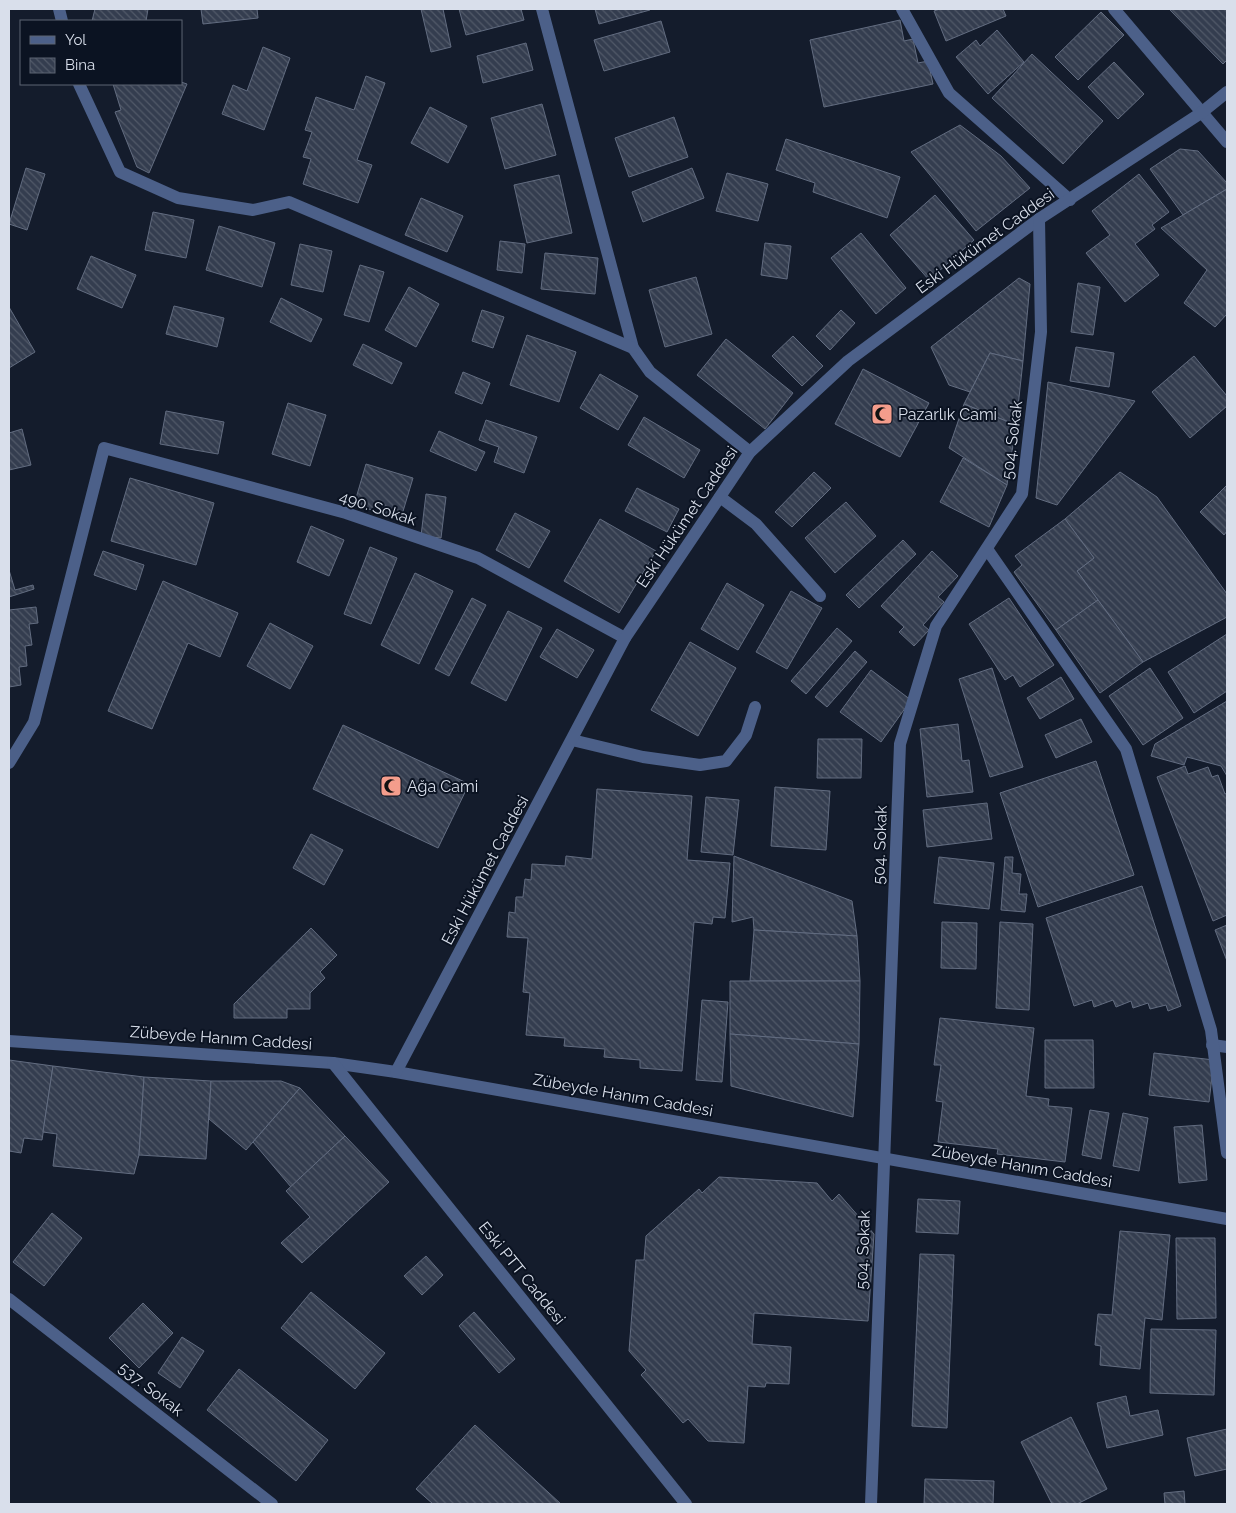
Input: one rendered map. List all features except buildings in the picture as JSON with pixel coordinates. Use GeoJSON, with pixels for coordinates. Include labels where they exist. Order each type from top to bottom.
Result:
{"type":"FeatureCollection","features":[{"type":"Feature","properties":{"kind":"street"},"geometry":{"type":"LineString","coordinates":[[542,9],[633,348],[650,372],[750,452]]}},
{"type":"Feature","properties":{"kind":"street"},"geometry":{"type":"LineString","coordinates":[[902,9],[949,92],[1070,200]]}},
{"type":"Feature","properties":{"kind":"street"},"geometry":{"type":"LineString","coordinates":[[1114,9],[1227,142]]}},
{"type":"Feature","properties":{"kind":"street"},"geometry":{"type":"LineString","coordinates":[[79,85],[120,172],[178,198],[253,210],[289,202],[633,348]]}},
{"type":"Feature","properties":{"kind":"street","name":"Eski Hükümet Caddesi"},"geometry":{"type":"LineString","coordinates":[[396,1072],[625,638],[750,452],[848,361],[1039,219],[1201,113],[1227,92]]}},
{"type":"Feature","properties":{"kind":"street","name":"504. Sokak"},"geometry":{"type":"LineString","coordinates":[[871,1504],[882,1158],[900,744],[936,626],[1022,494],[1041,332],[1039,219]]}},
{"type":"Feature","properties":{"kind":"street","name":"490. Sokak"},"geometry":{"type":"LineString","coordinates":[[9,763],[34,722],[104,448],[346,513],[478,558],[625,638]]}},
{"type":"Feature","properties":{"kind":"street"},"geometry":{"type":"LineString","coordinates":[[720,497],[756,524],[820,596]]}},
{"type":"Feature","properties":{"kind":"street"},"geometry":{"type":"LineString","coordinates":[[987,549],[1126,749],[1211,1030],[1227,1153]]}},
{"type":"Feature","properties":{"kind":"street"},"geometry":{"type":"LineString","coordinates":[[572,740],[644,757],[700,765],[726,761],[746,734],[755,708]]}},
{"type":"Feature","properties":{"kind":"street","name":"Zübeyde Hanım Caddesi"},"geometry":{"type":"LineString","coordinates":[[9,1041],[333,1062],[1227,1219]]}},
{"type":"Feature","properties":{"kind":"street"},"geometry":{"type":"LineString","coordinates":[[1212,1045],[1227,1047]]}},
{"type":"Feature","properties":{"kind":"street","name":"Eski PTT Caddesi"},"geometry":{"type":"LineString","coordinates":[[333,1062],[686,1504]]}},
{"type":"Feature","properties":{"kind":"street","name":"537. Sokak"},"geometry":{"type":"LineString","coordinates":[[9,1299],[272,1504]]}},
{"type":"Feature","properties":{"kind":"place","name":"Pazarlık Cami"},"geometry":{"type":"Point","coordinates":[882,414]}},
{"type":"Feature","properties":{"kind":"place","name":"Ağa Cami"},"geometry":{"type":"Point","coordinates":[391,786]}}]}
